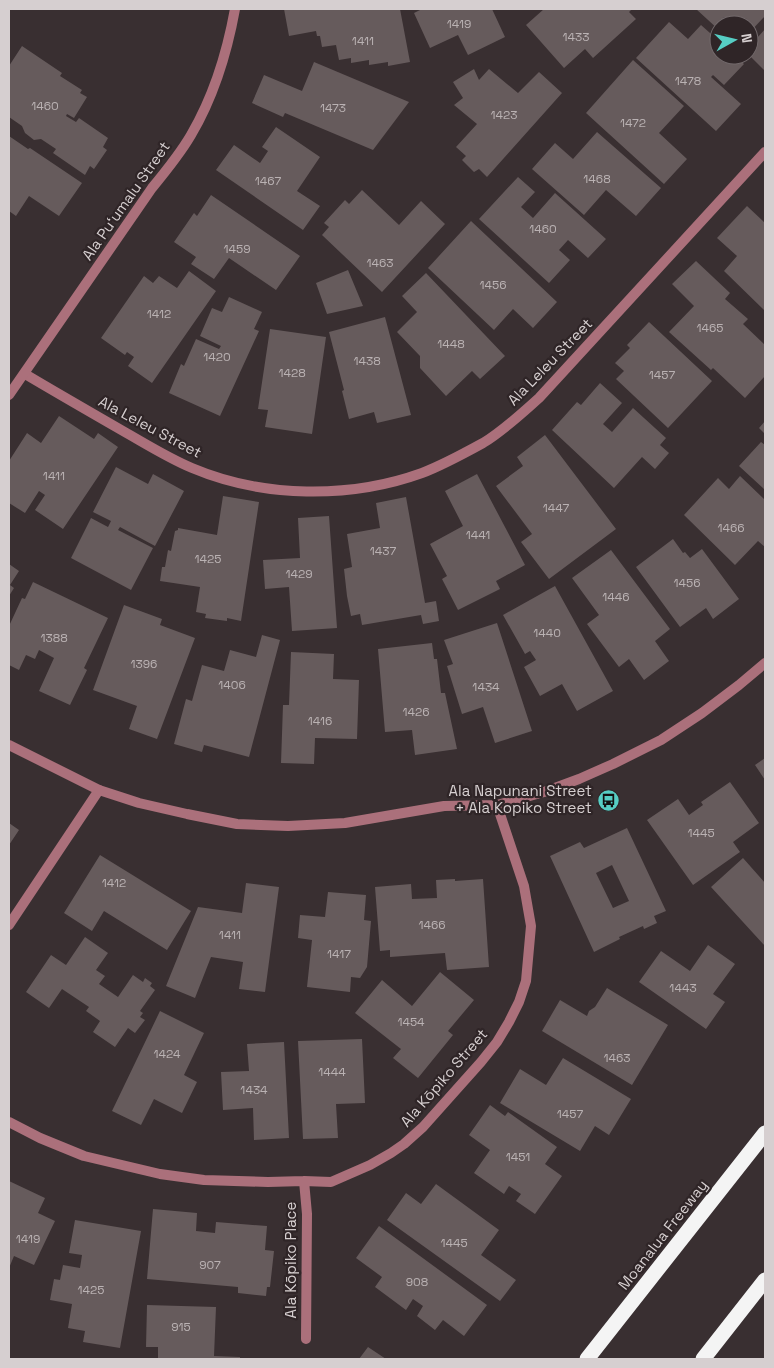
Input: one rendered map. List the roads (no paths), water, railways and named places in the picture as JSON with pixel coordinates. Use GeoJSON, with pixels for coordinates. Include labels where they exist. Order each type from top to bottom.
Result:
{"type":"FeatureCollection","features":[{"type":"Feature","properties":{"kind":"highway","name":"Moanalua Freeway"},"geometry":{"type":"LineString","coordinates":[[588,1359],[765,1132]]}},
{"type":"Feature","properties":{"kind":"highway"},"geometry":{"type":"LineString","coordinates":[[703,1359],[765,1280]]}},
{"type":"Feature","properties":{"kind":"street","name":"Ala Puʻumalu Street"},"geometry":{"type":"LineString","coordinates":[[9,396],[191,134],[219,75],[229,42],[235,9]]}},
{"type":"Feature","properties":{"kind":"street","name":"Ala Leleu Street"},"geometry":{"type":"LineString","coordinates":[[25,374],[164,455],[193,469],[224,479],[272,489],[321,492],[388,483],[422,473],[454,459],[484,442],[539,398],[765,152]]}},
{"type":"Feature","properties":{"kind":"street"},"geometry":{"type":"LineString","coordinates":[[9,745],[99,790],[168,810],[237,824],[288,826],[345,823],[444,806],[497,805],[544,792],[579,779],[661,740],[702,713],[765,663]]}},
{"type":"Feature","properties":{"kind":"street"},"geometry":{"type":"LineString","coordinates":[[9,924],[99,790]]}},
{"type":"Feature","properties":{"kind":"street","name":"Ala Kōpiko Street"},"geometry":{"type":"LineString","coordinates":[[9,1122],[40,1138],[84,1156],[160,1174],[204,1180],[268,1182],[304,1180],[331,1182],[370,1165],[404,1144],[423,1127],[497,1042],[509,1022],[526,981],[531,926],[524,886],[497,805]]}},
{"type":"Feature","properties":{"kind":"street","name":"Ala Kōpiko Place"},"geometry":{"type":"LineString","coordinates":[[304,1180],[307,1214],[306,1339]]}},
{"type":"Feature","properties":{"kind":"place","name":"Ala Napunani Street + Ala Kopiko Street"},"geometry":{"type":"Point","coordinates":[608,800]}}]}
